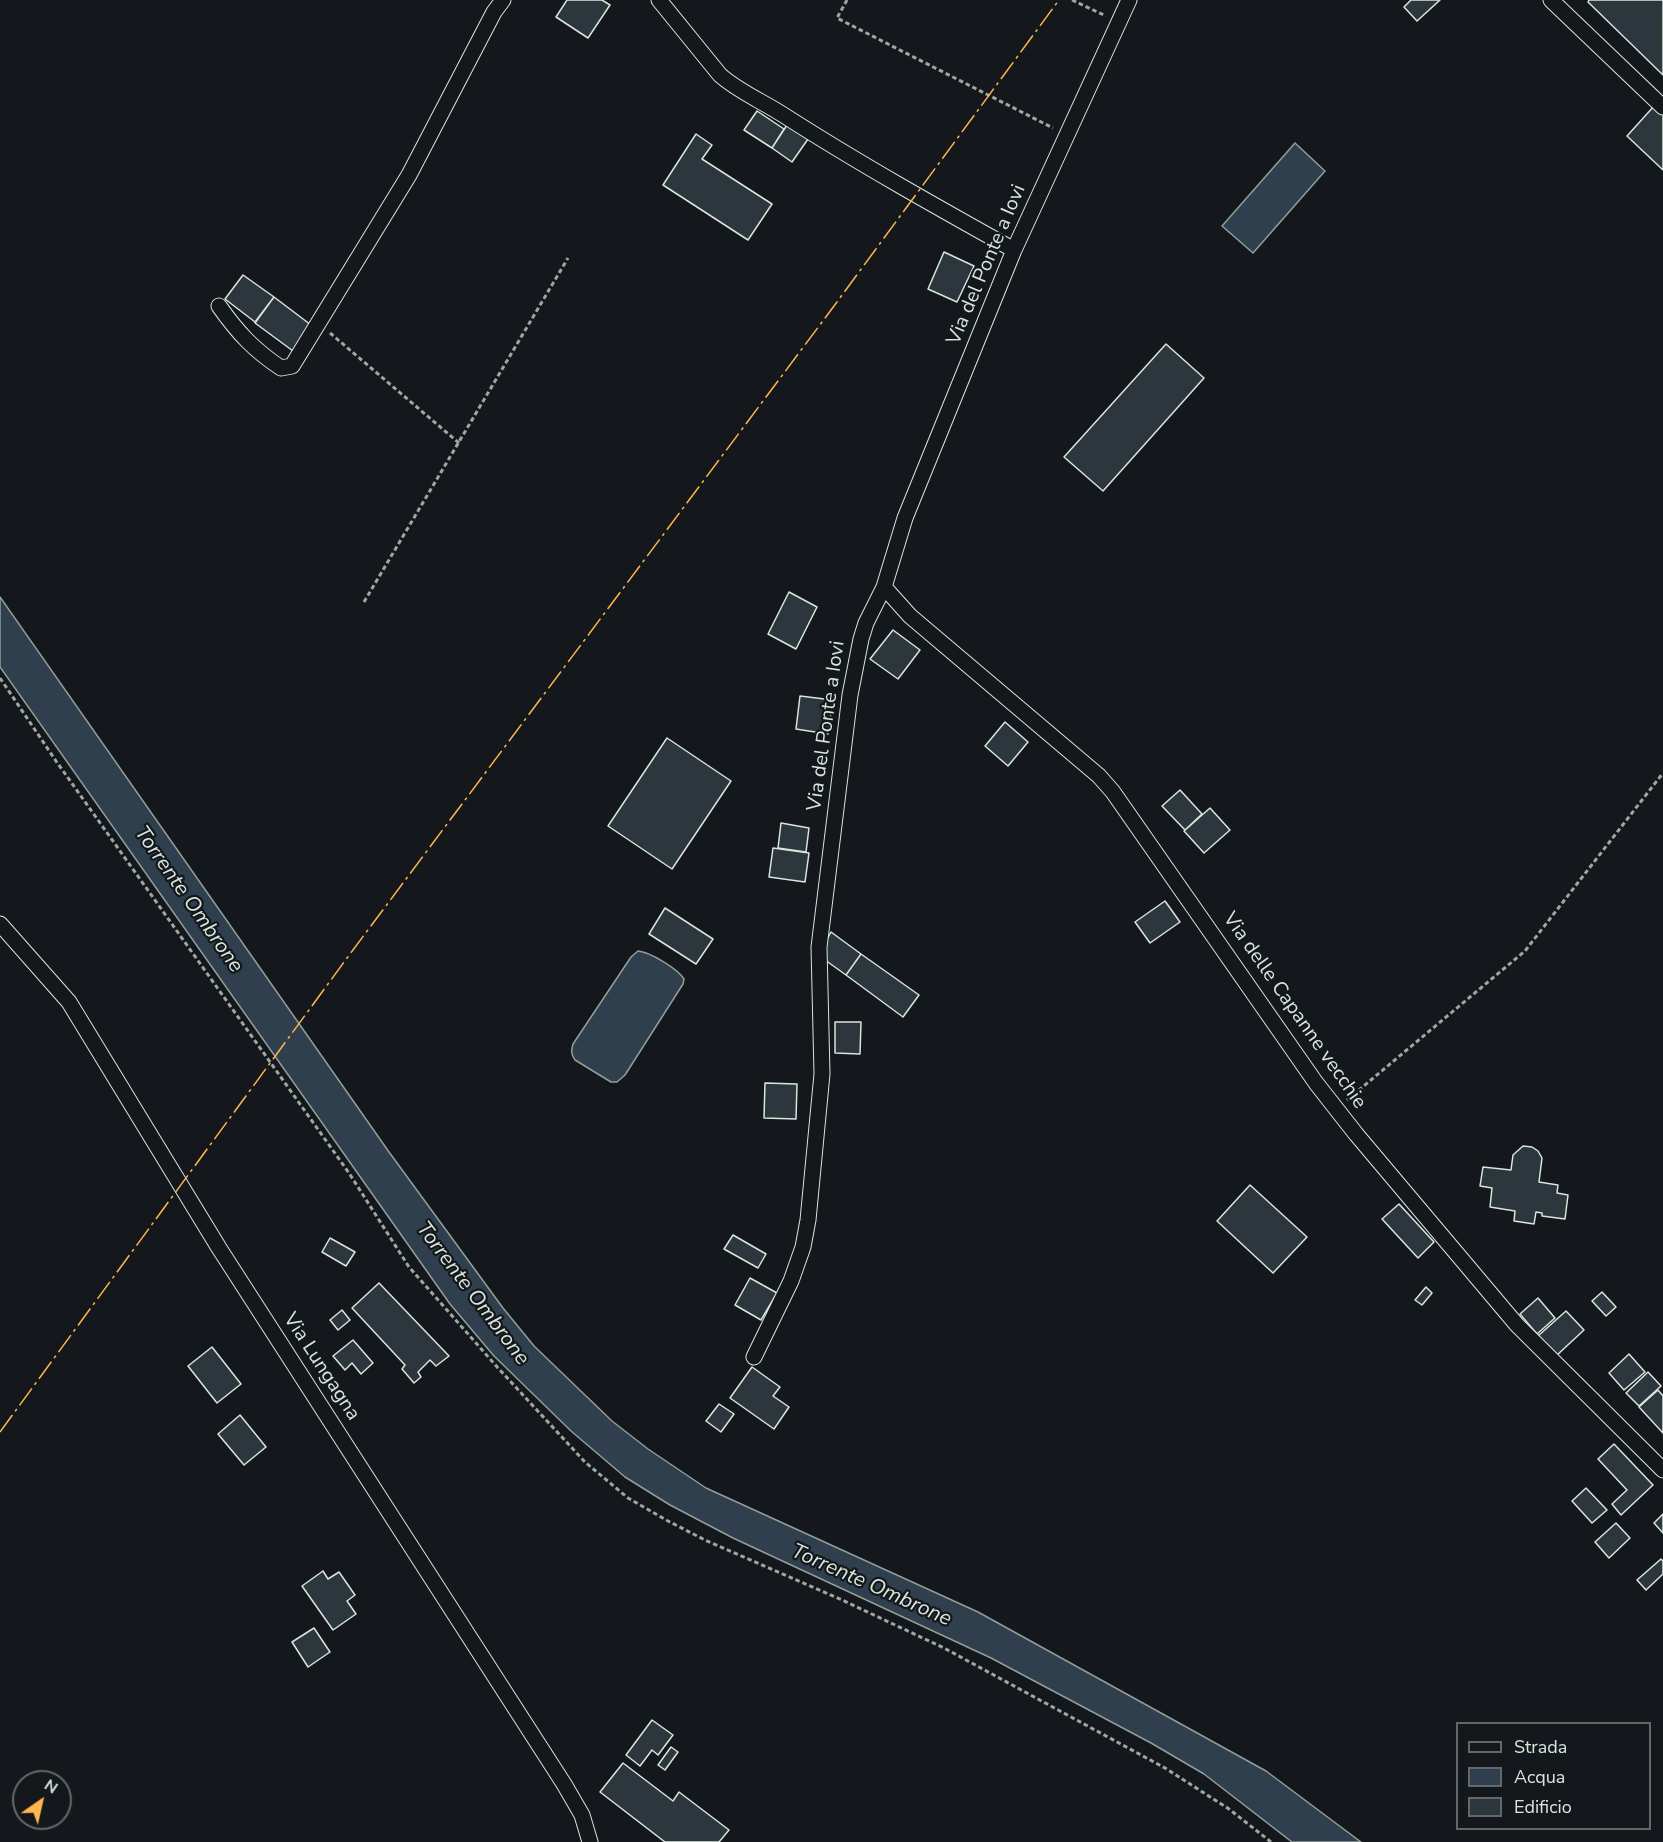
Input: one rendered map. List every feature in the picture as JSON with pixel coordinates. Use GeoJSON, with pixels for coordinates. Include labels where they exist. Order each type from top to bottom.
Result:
{"type":"FeatureCollection","features":[{"type":"Feature","properties":{"kind":"street"},"geometry":{"type":"LineString","coordinates":[[219,306],[236,330],[260,353],[281,368],[292,366],[409,175],[494,12],[503,0]]}},
{"type":"Feature","properties":{"kind":"street"},"geometry":{"type":"LineString","coordinates":[[659,0],[720,75],[730,84],[779,112],[865,167],[1014,250]]}},
{"type":"Feature","properties":{"kind":"street","name":"Via del Ponte a Iovi"},"geometry":{"type":"LineString","coordinates":[[754,1357],[791,1281],[803,1247],[808,1220],[822,1074],[820,935],[856,657],[866,622],[884,588],[905,518],[1014,250],[1129,0]]}},
{"type":"Feature","properties":{"kind":"street"},"geometry":{"type":"LineString","coordinates":[[1551,0],[1663,107]]}},
{"type":"Feature","properties":{"kind":"street","name":"Via delle Capanne vecchie"},"geometry":{"type":"LineString","coordinates":[[884,588],[910,616],[1085,763],[1113,792],[1336,1109],[1517,1325],[1663,1470]]}},
{"type":"Feature","properties":{"kind":"street","name":"Via Lungagna"},"geometry":{"type":"LineString","coordinates":[[0,924],[69,1002],[219,1248],[564,1784],[582,1815],[590,1842]]}},
{"type":"Feature","properties":{"kind":"path"},"geometry":{"type":"LineString","coordinates":[[847,0],[837,18],[1067,136]]}},
{"type":"Feature","properties":{"kind":"path"},"geometry":{"type":"LineString","coordinates":[[1072,0],[1119,22]]}},
{"type":"Feature","properties":{"kind":"path"},"geometry":{"type":"LineString","coordinates":[[364,602],[568,258]]}},
{"type":"Feature","properties":{"kind":"path"},"geometry":{"type":"LineString","coordinates":[[319,324],[459,443]]}},
{"type":"Feature","properties":{"kind":"path"},"geometry":{"type":"LineString","coordinates":[[0,678],[56,761],[349,1173],[409,1267],[585,1462],[628,1498],[668,1521],[944,1648],[1155,1763],[1229,1809],[1271,1842]]}},
{"type":"Feature","properties":{"kind":"path"},"geometry":{"type":"LineString","coordinates":[[1336,1109],[1525,951],[1663,773]]}},
{"type":"Feature","properties":{"kind":"water"},"geometry":{"type":"Polygon","coordinates":[[[1295,143],[1325,171],[1253,253],[1222,226],[1295,143]]]}},
{"type":"Feature","properties":{"kind":"water","name":"Torrente Ombrone"},"geometry":{"type":"Polygon","coordinates":[[[0,597],[389,1152],[503,1308],[534,1346],[612,1421],[648,1449],[706,1488],[978,1612],[1266,1771],[1361,1842],[1292,1842],[1204,1774],[1151,1743],[991,1658],[733,1538],[670,1505],[625,1477],[571,1431],[494,1356],[450,1304],[0,667],[0,597]]]}},
{"type":"Feature","properties":{"kind":"water"},"geometry":{"type":"Polygon","coordinates":[[[638,951],[649,954],[670,966],[684,979],[683,984],[625,1075],[617,1082],[611,1082],[575,1060],[572,1046],[631,957],[638,951]]]}},
{"type":"Feature","properties":{"kind":"building"},"geometry":{"type":"Polygon","coordinates":[[[567,0],[602,0],[610,5],[588,38],[556,17],[567,0]]]}},
{"type":"Feature","properties":{"kind":"building"},"geometry":{"type":"Polygon","coordinates":[[[1411,0],[1440,0],[1417,21],[1404,7],[1411,0]]]}},
{"type":"Feature","properties":{"kind":"building"},"geometry":{"type":"Polygon","coordinates":[[[1589,0],[1663,0],[1663,75],[1588,2],[1589,0]]]}},
{"type":"Feature","properties":{"kind":"building"},"geometry":{"type":"Polygon","coordinates":[[[1655,105],[1663,113],[1663,170],[1627,136],[1655,105]]]}},
{"type":"Feature","properties":{"kind":"building"},"geometry":{"type":"Polygon","coordinates":[[[757,111],[784,129],[772,148],[744,130],[757,111]]]}},
{"type":"Feature","properties":{"kind":"building"},"geometry":{"type":"Polygon","coordinates":[[[787,125],[808,139],[792,162],[772,148],[787,125]]]}},
{"type":"Feature","properties":{"kind":"building"},"geometry":{"type":"Polygon","coordinates":[[[696,134],[712,145],[702,159],[772,204],[748,240],[663,185],[696,134]]]}},
{"type":"Feature","properties":{"kind":"building"},"geometry":{"type":"Polygon","coordinates":[[[944,252],[974,266],[957,302],[928,289],[944,252]]]}},
{"type":"Feature","properties":{"kind":"building"},"geometry":{"type":"Polygon","coordinates":[[[243,275],[274,297],[255,322],[225,299],[243,275]]]}},
{"type":"Feature","properties":{"kind":"building"},"geometry":{"type":"Polygon","coordinates":[[[274,297],[311,325],[293,351],[255,323],[274,297]]]}},
{"type":"Feature","properties":{"kind":"building"},"geometry":{"type":"Polygon","coordinates":[[[1166,344],[1204,378],[1103,491],[1064,457],[1166,344]]]}},
{"type":"Feature","properties":{"kind":"building"},"geometry":{"type":"Polygon","coordinates":[[[789,592],[817,607],[796,649],[768,634],[789,592]]]}},
{"type":"Feature","properties":{"kind":"building"},"geometry":{"type":"Polygon","coordinates":[[[893,630],[920,650],[898,679],[870,659],[893,630]]]}},
{"type":"Feature","properties":{"kind":"building"},"geometry":{"type":"Polygon","coordinates":[[[800,696],[833,700],[828,734],[796,729],[800,696]]]}},
{"type":"Feature","properties":{"kind":"building"},"geometry":{"type":"Polygon","coordinates":[[[1005,722],[1028,742],[1008,766],[985,746],[1005,722]]]}},
{"type":"Feature","properties":{"kind":"building"},"geometry":{"type":"Polygon","coordinates":[[[667,738],[731,781],[672,869],[608,826],[667,738]]]}},
{"type":"Feature","properties":{"kind":"building"},"geometry":{"type":"Polygon","coordinates":[[[1180,790],[1202,814],[1185,830],[1162,806],[1180,790]]]}},
{"type":"Feature","properties":{"kind":"building"},"geometry":{"type":"Polygon","coordinates":[[[1210,808],[1230,830],[1204,853],[1184,831],[1210,808]]]}},
{"type":"Feature","properties":{"kind":"building"},"geometry":{"type":"Polygon","coordinates":[[[781,823],[809,828],[806,852],[778,848],[781,823]]]}},
{"type":"Feature","properties":{"kind":"building"},"geometry":{"type":"Polygon","coordinates":[[[773,848],[809,853],[805,882],[769,877],[773,848]]]}},
{"type":"Feature","properties":{"kind":"building"},"geometry":{"type":"Polygon","coordinates":[[[1165,901],[1180,922],[1150,943],[1135,922],[1165,901]]]}},
{"type":"Feature","properties":{"kind":"building"},"geometry":{"type":"Polygon","coordinates":[[[665,908],[713,939],[696,964],[649,934],[665,908]]]}},
{"type":"Feature","properties":{"kind":"building"},"geometry":{"type":"Polygon","coordinates":[[[831,932],[861,954],[846,975],[825,960],[826,941],[831,932]]]}},
{"type":"Feature","properties":{"kind":"building"},"geometry":{"type":"Polygon","coordinates":[[[861,954],[919,995],[903,1017],[846,975],[861,954]]]}},
{"type":"Feature","properties":{"kind":"building"},"geometry":{"type":"Polygon","coordinates":[[[835,1022],[861,1022],[860,1054],[835,1053],[835,1022]]]}},
{"type":"Feature","properties":{"kind":"building"},"geometry":{"type":"Polygon","coordinates":[[[765,1083],[797,1084],[796,1119],[764,1118],[765,1083]]]}},
{"type":"Feature","properties":{"kind":"building"},"geometry":{"type":"Polygon","coordinates":[[[1523,1146],[1532,1147],[1542,1158],[1539,1182],[1558,1185],[1557,1193],[1568,1195],[1565,1219],[1542,1216],[1542,1213],[1536,1212],[1534,1224],[1514,1221],[1515,1211],[1490,1207],[1492,1188],[1480,1186],[1483,1167],[1511,1170],[1513,1155],[1523,1146]]]}},
{"type":"Feature","properties":{"kind":"building"},"geometry":{"type":"Polygon","coordinates":[[[1250,1185],[1307,1237],[1273,1273],[1217,1221],[1250,1185]]]}},
{"type":"Feature","properties":{"kind":"building"},"geometry":{"type":"Polygon","coordinates":[[[1399,1204],[1434,1242],[1418,1258],[1382,1219],[1399,1204]]]}},
{"type":"Feature","properties":{"kind":"building"},"geometry":{"type":"Polygon","coordinates":[[[733,1235],[766,1254],[758,1268],[724,1249],[733,1235]]]}},
{"type":"Feature","properties":{"kind":"building"},"geometry":{"type":"Polygon","coordinates":[[[330,1238],[355,1252],[346,1266],[322,1252],[330,1238]]]}},
{"type":"Feature","properties":{"kind":"building"},"geometry":{"type":"Polygon","coordinates":[[[750,1278],[777,1293],[761,1320],[735,1305],[750,1278]]]}},
{"type":"Feature","properties":{"kind":"building"},"geometry":{"type":"Polygon","coordinates":[[[379,1283],[449,1356],[436,1366],[430,1360],[418,1372],[421,1377],[414,1383],[402,1369],[405,1365],[352,1308],[379,1283]]]}},
{"type":"Feature","properties":{"kind":"building"},"geometry":{"type":"Polygon","coordinates":[[[1426,1287],[1432,1293],[1422,1305],[1415,1300],[1426,1287]]]}},
{"type":"Feature","properties":{"kind":"building"},"geometry":{"type":"Polygon","coordinates":[[[1602,1292],[1616,1307],[1606,1316],[1592,1301],[1602,1292]]]}},
{"type":"Feature","properties":{"kind":"building"},"geometry":{"type":"Polygon","coordinates":[[[1538,1298],[1555,1318],[1537,1334],[1520,1314],[1538,1298]]]}},
{"type":"Feature","properties":{"kind":"building"},"geometry":{"type":"Polygon","coordinates":[[[342,1310],[350,1320],[338,1330],[330,1320],[342,1310]]]}},
{"type":"Feature","properties":{"kind":"building"},"geometry":{"type":"Polygon","coordinates":[[[1566,1311],[1584,1330],[1556,1356],[1538,1336],[1566,1311]]]}},
{"type":"Feature","properties":{"kind":"building"},"geometry":{"type":"Polygon","coordinates":[[[353,1340],[373,1363],[361,1374],[352,1363],[345,1370],[333,1356],[353,1340]]]}},
{"type":"Feature","properties":{"kind":"building"},"geometry":{"type":"Polygon","coordinates":[[[212,1347],[241,1384],[217,1403],[188,1366],[212,1347]]]}},
{"type":"Feature","properties":{"kind":"building"},"geometry":{"type":"Polygon","coordinates":[[[1629,1354],[1645,1372],[1624,1390],[1609,1373],[1629,1354]]]}},
{"type":"Feature","properties":{"kind":"building"},"geometry":{"type":"Polygon","coordinates":[[[752,1367],[780,1387],[773,1396],[789,1407],[774,1429],[730,1398],[752,1367]]]}},
{"type":"Feature","properties":{"kind":"building"},"geometry":{"type":"Polygon","coordinates":[[[1648,1372],[1661,1386],[1639,1406],[1626,1393],[1648,1372]]]}},
{"type":"Feature","properties":{"kind":"building"},"geometry":{"type":"Polygon","coordinates":[[[1658,1390],[1663,1396],[1663,1433],[1639,1407],[1658,1390]]]}},
{"type":"Feature","properties":{"kind":"building"},"geometry":{"type":"Polygon","coordinates":[[[719,1404],[734,1414],[721,1432],[706,1421],[719,1404]]]}},
{"type":"Feature","properties":{"kind":"building"},"geometry":{"type":"Polygon","coordinates":[[[240,1415],[266,1447],[244,1465],[218,1434],[240,1415]]]}},
{"type":"Feature","properties":{"kind":"building"},"geometry":{"type":"Polygon","coordinates":[[[1614,1444],[1653,1485],[1621,1515],[1612,1504],[1627,1490],[1598,1459],[1614,1444]]]}},
{"type":"Feature","properties":{"kind":"building"},"geometry":{"type":"Polygon","coordinates":[[[1586,1488],[1607,1510],[1592,1523],[1572,1501],[1586,1488]]]}},
{"type":"Feature","properties":{"kind":"building"},"geometry":{"type":"Polygon","coordinates":[[[1663,1514],[1663,1533],[1654,1523],[1663,1514]]]}},
{"type":"Feature","properties":{"kind":"building"},"geometry":{"type":"Polygon","coordinates":[[[1616,1523],[1630,1538],[1609,1558],[1595,1542],[1616,1523]]]}},
{"type":"Feature","properties":{"kind":"building"},"geometry":{"type":"Polygon","coordinates":[[[1661,1559],[1663,1574],[1646,1590],[1637,1580],[1661,1559]]]}},
{"type":"Feature","properties":{"kind":"building"},"geometry":{"type":"Polygon","coordinates":[[[323,1571],[328,1579],[339,1572],[355,1595],[347,1601],[356,1614],[333,1630],[302,1586],[323,1571]]]}},
{"type":"Feature","properties":{"kind":"building"},"geometry":{"type":"Polygon","coordinates":[[[314,1628],[330,1652],[308,1667],[292,1642],[314,1628]]]}},
{"type":"Feature","properties":{"kind":"building"},"geometry":{"type":"Polygon","coordinates":[[[652,1720],[673,1735],[658,1755],[652,1750],[640,1766],[626,1755],[652,1720]]]}},
{"type":"Feature","properties":{"kind":"building"},"geometry":{"type":"Polygon","coordinates":[[[671,1747],[678,1752],[665,1770],[658,1765],[671,1747]]]}},
{"type":"Feature","properties":{"kind":"building"},"geometry":{"type":"Polygon","coordinates":[[[623,1763],[673,1801],[679,1792],[729,1830],[719,1842],[665,1842],[600,1792],[623,1763]]]}},
{"type":"Feature","properties":{"kind":"power"},"geometry":{"type":"LineString","coordinates":[[0,1432],[347,958],[834,306],[1059,0]]}}]}
